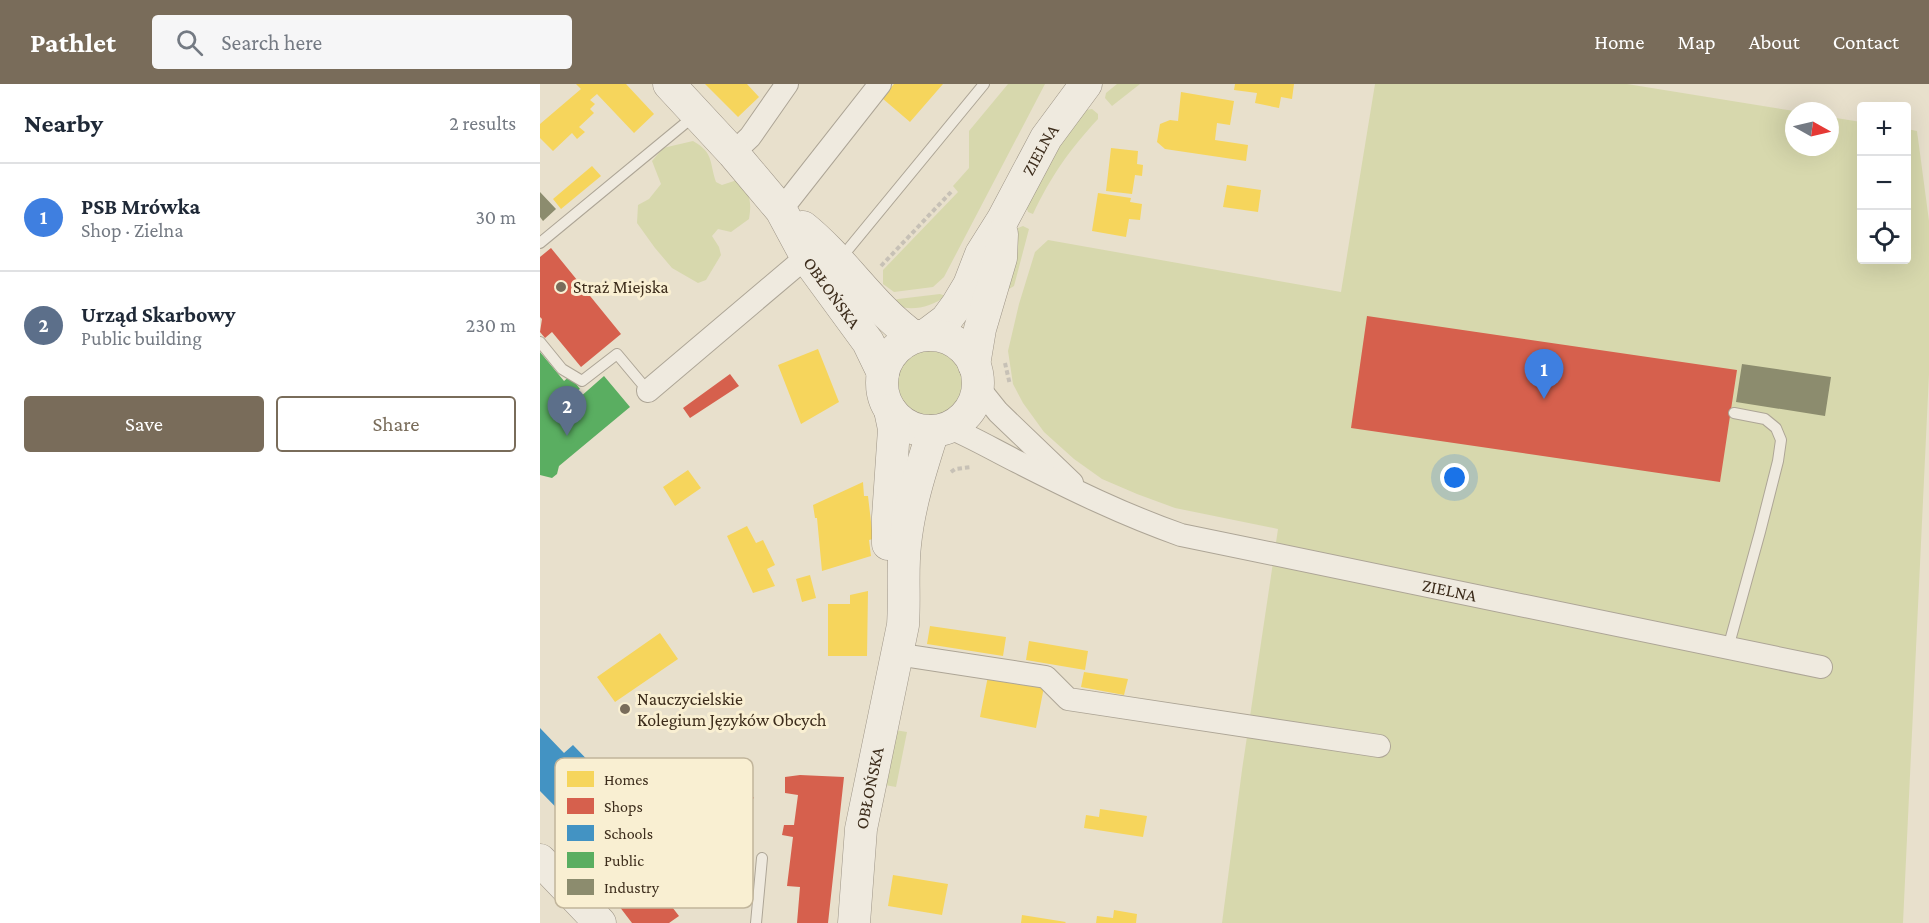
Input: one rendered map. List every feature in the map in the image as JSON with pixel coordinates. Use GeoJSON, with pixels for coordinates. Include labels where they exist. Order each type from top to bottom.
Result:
{"type":"FeatureCollection","features":[{"type":"Feature","properties":{"kind":"street","name":"OBŁOŃSKA"},"geometry":{"type":"LineString","coordinates":[[669,84],[733,153],[822,260],[868,342],[882,374]]}},
{"type":"Feature","properties":{"kind":"street"},"geometry":{"type":"LineString","coordinates":[[733,153],[750,137],[787,84]]}},
{"type":"Feature","properties":{"kind":"street"},"geometry":{"type":"LineString","coordinates":[[781,210],[880,84]]}},
{"type":"Feature","properties":{"kind":"street","name":"ZIELNA"},"geometry":{"type":"LineString","coordinates":[[920,336],[946,321],[957,305],[969,285],[981,254],[1004,219],[1046,138],[1086,84]]}},
{"type":"Feature","properties":{"kind":"street","name":"ZIELNA"},"geometry":{"type":"LineString","coordinates":[[1004,219],[1001,258],[980,328],[976,376],[998,412],[1054,464],[1083,495]]}},
{"type":"Feature","properties":{"kind":"street","name":"OBŁOŃSKA"},"geometry":{"type":"LineString","coordinates":[[822,260],[920,336]]}},
{"type":"Feature","properties":{"kind":"street"},"geometry":{"type":"LineString","coordinates":[[648,391],[822,260]]}},
{"type":"Feature","properties":{"kind":"street"},"geometry":{"type":"LineString","coordinates":[[920,336],[941,336],[955,342],[966,352],[976,376],[975,400],[968,411],[959,420],[940,429],[917,429],[909,426],[890,411],[884,399],[882,374],[886,362],[893,351],[903,343],[920,336]]}},
{"type":"Feature","properties":{"kind":"street","name":"OBŁOŃSKA"},"geometry":{"type":"LineString","coordinates":[[890,411],[894,429],[888,554],[892,631],[896,654]]}},
{"type":"Feature","properties":{"kind":"street","name":"OBŁOŃSKA"},"geometry":{"type":"LineString","coordinates":[[854,923],[861,829],[903,625],[904,547],[911,504],[940,429]]}},
{"type":"Feature","properties":{"kind":"street","name":"ZIELNA"},"geometry":{"type":"LineString","coordinates":[[940,429],[979,440],[1083,495],[1138,520],[1181,535],[1821,668]]}},
{"type":"Feature","properties":{"kind":"street"},"geometry":{"type":"LineString","coordinates":[[896,654],[1046,677],[1068,699],[1379,746]]}},
{"type":"Feature","properties":{"kind":"street"},"geometry":{"type":"LineString","coordinates":[[540,860],[555,876]]}},
{"type":"Feature","properties":{"kind":"street"},"geometry":{"type":"LineString","coordinates":[[586,908],[600,923]]}},
{"type":"Feature","properties":{"kind":"lane"},"geometry":{"type":"LineString","coordinates":[[822,260],[984,84]]}},
{"type":"Feature","properties":{"kind":"lane"},"geometry":{"type":"LineString","coordinates":[[540,243],[696,114]]}},
{"type":"Feature","properties":{"kind":"lane"},"geometry":{"type":"LineString","coordinates":[[540,342],[562,369],[582,381],[617,354],[648,391]]}},
{"type":"Feature","properties":{"kind":"lane"},"geometry":{"type":"LineString","coordinates":[[1728,648],[1761,532],[1781,440],[1776,428],[1765,419],[1734,413]]}},
{"type":"Feature","properties":{"kind":"lane"},"geometry":{"type":"LineString","coordinates":[[756,923],[762,858]]}},
{"type":"Feature","properties":{"kind":"path"},"geometry":{"type":"LineString","coordinates":[[879,269],[951,192]]}},
{"type":"Feature","properties":{"kind":"path"},"geometry":{"type":"LineString","coordinates":[[1005,361],[1012,393]]}},
{"type":"Feature","properties":{"kind":"green space"},"geometry":{"type":"Polygon","coordinates":[[[1008,84],[1045,84],[944,277],[933,287],[894,292],[883,284],[883,270],[958,192],[953,186],[969,168],[969,131],[1008,84]]]}},
{"type":"Feature","properties":{"kind":"green space"},"geometry":{"type":"Polygon","coordinates":[[[1117,84],[1140,84],[1112,106],[1105,98],[1106,93],[1117,84]]]}},
{"type":"Feature","properties":{"kind":"green space"},"geometry":{"type":"Polygon","coordinates":[[[1375,84],[1627,84],[1785,110],[1785,156],[1839,156],[1839,118],[1857,121],[1857,264],[1911,264],[1911,130],[1917,131],[1929,221],[1929,374],[1903,923],[1222,923],[1278,529],[1175,508],[1102,479],[1074,459],[1044,432],[1023,403],[1013,384],[1008,351],[1035,252],[1048,240],[1341,292],[1375,84]]]}},
{"type":"Feature","properties":{"kind":"green space"},"geometry":{"type":"Polygon","coordinates":[[[1092,109],[1098,114],[1098,119],[1062,164],[1033,214],[1028,212],[1026,206],[1050,158],[1086,110],[1092,109]]]}},
{"type":"Feature","properties":{"kind":"green space"},"geometry":{"type":"Polygon","coordinates":[[[693,141],[708,154],[716,182],[722,185],[737,180],[749,197],[750,207],[749,219],[731,232],[718,229],[712,236],[721,255],[706,280],[698,283],[672,268],[637,223],[638,205],[649,199],[661,184],[652,161],[663,148],[693,141]]]}},
{"type":"Feature","properties":{"kind":"green space"},"geometry":{"type":"Polygon","coordinates":[[[1023,226],[1029,229],[1014,286],[1004,292],[1010,253],[1018,228],[1023,226]]]}},
{"type":"Feature","properties":{"kind":"green space"},"geometry":{"type":"Polygon","coordinates":[[[940,294],[946,296],[932,304],[918,308],[903,308],[888,303],[898,299],[940,294]]]}},
{"type":"Feature","properties":{"kind":"green space"},"geometry":{"type":"Polygon","coordinates":[[[930,345],[945,348],[957,356],[965,368],[968,383],[965,398],[957,410],[945,418],[930,421],[915,418],[903,410],[895,398],[892,383],[895,368],[903,356],[915,348],[930,345]]]}},
{"type":"Feature","properties":{"kind":"green space"},"geometry":{"type":"Polygon","coordinates":[[[895,730],[907,732],[896,787],[885,785],[895,730]]]}},
{"type":"Feature","properties":{"kind":"building: Homes"},"geometry":{"type":"Polygon","coordinates":[[[576,84],[626,84],[654,114],[634,133],[597,94],[590,100],[595,104],[590,109],[594,113],[579,127],[585,132],[577,139],[572,133],[553,151],[540,138],[540,124],[581,89],[576,84]]]}},
{"type":"Feature","properties":{"kind":"building: Homes"},"geometry":{"type":"Polygon","coordinates":[[[705,84],[747,84],[759,97],[738,117],[705,84]]]}},
{"type":"Feature","properties":{"kind":"building: Homes"},"geometry":{"type":"Polygon","coordinates":[[[894,84],[943,84],[910,122],[882,98],[894,84]]]}},
{"type":"Feature","properties":{"kind":"building: Homes"},"geometry":{"type":"Polygon","coordinates":[[[1235,84],[1294,84],[1292,99],[1281,97],[1279,108],[1255,103],[1257,93],[1234,90],[1235,84]]]}},
{"type":"Feature","properties":{"kind":"building: Homes"},"geometry":{"type":"Polygon","coordinates":[[[1181,92],[1234,101],[1230,125],[1217,123],[1215,140],[1248,145],[1246,161],[1165,149],[1157,142],[1160,124],[1170,120],[1178,121],[1181,92]]]}},
{"type":"Feature","properties":{"kind":"building: Homes"},"geometry":{"type":"Polygon","coordinates":[[[1111,148],[1138,151],[1137,164],[1143,165],[1142,176],[1135,175],[1132,194],[1106,191],[1111,148]]]}},
{"type":"Feature","properties":{"kind":"building: Homes"},"geometry":{"type":"Polygon","coordinates":[[[592,166],[601,176],[561,209],[553,199],[592,166]]]}},
{"type":"Feature","properties":{"kind":"building: Homes"},"geometry":{"type":"Polygon","coordinates":[[[1227,185],[1261,190],[1258,212],[1223,207],[1227,185]]]}},
{"type":"Feature","properties":{"kind":"building: Homes"},"geometry":{"type":"Polygon","coordinates":[[[1098,193],[1131,198],[1130,202],[1142,204],[1140,220],[1129,219],[1126,237],[1092,231],[1098,193]]]}},
{"type":"Feature","properties":{"kind":"building: Homes"},"geometry":{"type":"Polygon","coordinates":[[[818,349],[839,402],[801,424],[778,365],[818,349]]]}},
{"type":"Feature","properties":{"kind":"building: Homes"},"geometry":{"type":"Polygon","coordinates":[[[688,470],[701,488],[675,506],[663,487],[688,470]]]}},
{"type":"Feature","properties":{"kind":"building: Homes"},"geometry":{"type":"Polygon","coordinates":[[[863,482],[864,496],[868,496],[873,539],[869,540],[871,556],[822,571],[817,518],[815,518],[813,505],[863,482]]]}},
{"type":"Feature","properties":{"kind":"building: Homes"},"geometry":{"type":"Polygon","coordinates":[[[747,526],[756,543],[763,540],[775,565],[767,569],[775,586],[753,593],[727,536],[747,526]]]}},
{"type":"Feature","properties":{"kind":"building: Homes"},"geometry":{"type":"Polygon","coordinates":[[[810,575],[816,598],[802,602],[796,579],[810,575]]]}},
{"type":"Feature","properties":{"kind":"building: Homes"},"geometry":{"type":"Polygon","coordinates":[[[868,591],[867,656],[828,656],[828,604],[850,604],[850,595],[868,591]]]}},
{"type":"Feature","properties":{"kind":"building: Homes"},"geometry":{"type":"Polygon","coordinates":[[[930,626],[1006,637],[1003,656],[927,644],[930,626]]]}},
{"type":"Feature","properties":{"kind":"building: Homes"},"geometry":{"type":"Polygon","coordinates":[[[660,633],[678,659],[615,702],[597,677],[660,633]]]}},
{"type":"Feature","properties":{"kind":"building: Homes"},"geometry":{"type":"Polygon","coordinates":[[[1029,641],[1088,651],[1085,670],[1026,660],[1029,641]]]}},
{"type":"Feature","properties":{"kind":"building: Homes"},"geometry":{"type":"Polygon","coordinates":[[[1084,672],[1128,679],[1124,695],[1081,687],[1084,672]]]}},
{"type":"Feature","properties":{"kind":"building: Homes"},"geometry":{"type":"Polygon","coordinates":[[[988,676],[1044,687],[1036,728],[980,717],[988,676]]]}},
{"type":"Feature","properties":{"kind":"building: Homes"},"geometry":{"type":"Polygon","coordinates":[[[1100,809],[1147,816],[1143,837],[1084,828],[1086,815],[1099,817],[1100,809]]]}},
{"type":"Feature","properties":{"kind":"building: Homes"},"geometry":{"type":"Polygon","coordinates":[[[893,875],[948,884],[942,915],[888,906],[893,875]]]}},
{"type":"Feature","properties":{"kind":"building: Homes"},"geometry":{"type":"Polygon","coordinates":[[[1114,910],[1137,914],[1136,923],[1096,923],[1097,916],[1113,918],[1114,910]]]}},
{"type":"Feature","properties":{"kind":"building: Homes"},"geometry":{"type":"Polygon","coordinates":[[[1022,915],[1066,922],[1021,923],[1022,915]]]}},
{"type":"Feature","properties":{"kind":"building: Shops","name":"Straż Miejska"},"geometry":{"type":"Polygon","coordinates":[[[551,248],[621,334],[581,367],[552,332],[545,338],[540,332],[542,319],[540,317],[540,257],[551,248]]]}},
{"type":"Feature","properties":{"kind":"building: Shops"},"geometry":{"type":"Polygon","coordinates":[[[1367,316],[1737,370],[1720,482],[1351,428],[1367,316]]]}},
{"type":"Feature","properties":{"kind":"building: Shops"},"geometry":{"type":"Polygon","coordinates":[[[730,374],[739,386],[690,418],[683,408],[730,374]]]}},
{"type":"Feature","properties":{"kind":"building: Shops"},"geometry":{"type":"Polygon","coordinates":[[[800,775],[844,777],[828,923],[797,923],[800,887],[787,886],[793,837],[782,835],[784,825],[794,825],[798,795],[785,793],[785,777],[800,775]]]}},
{"type":"Feature","properties":{"kind":"building: Shops"},"geometry":{"type":"Polygon","coordinates":[[[621,908],[673,908],[679,916],[669,923],[632,923],[621,908]]]}},
{"type":"Feature","properties":{"kind":"building: Schools"},"geometry":{"type":"Polygon","coordinates":[[[540,728],[564,753],[573,745],[586,758],[555,758],[555,806],[540,791],[540,728]]]}},
{"type":"Feature","properties":{"kind":"building: Public"},"geometry":{"type":"Polygon","coordinates":[[[540,352],[564,381],[570,376],[580,389],[574,393],[579,398],[604,376],[630,407],[559,466],[557,474],[552,478],[540,475],[540,352]]]}},
{"type":"Feature","properties":{"kind":"building: Industry"},"geometry":{"type":"Polygon","coordinates":[[[540,192],[556,209],[543,221],[540,217],[540,192]]]}},
{"type":"Feature","properties":{"kind":"building: Industry"},"geometry":{"type":"Polygon","coordinates":[[[1742,364],[1831,377],[1825,416],[1736,402],[1742,364]]]}},
{"type":"Feature","properties":{"kind":"place","name":"Straż Miejska"},"geometry":{"type":"Point","coordinates":[561,287]}},
{"type":"Feature","properties":{"kind":"place","name":"PSB Mrówka"},"geometry":{"type":"Point","coordinates":[1544,399]}},
{"type":"Feature","properties":{"kind":"place","name":"Urząd Skarbowy"},"geometry":{"type":"Point","coordinates":[567,436]}},
{"type":"Feature","properties":{"kind":"place","name":"Nauczycielskie Kolegium Języków Obcych"},"geometry":{"type":"Point","coordinates":[625,709]}}]}
